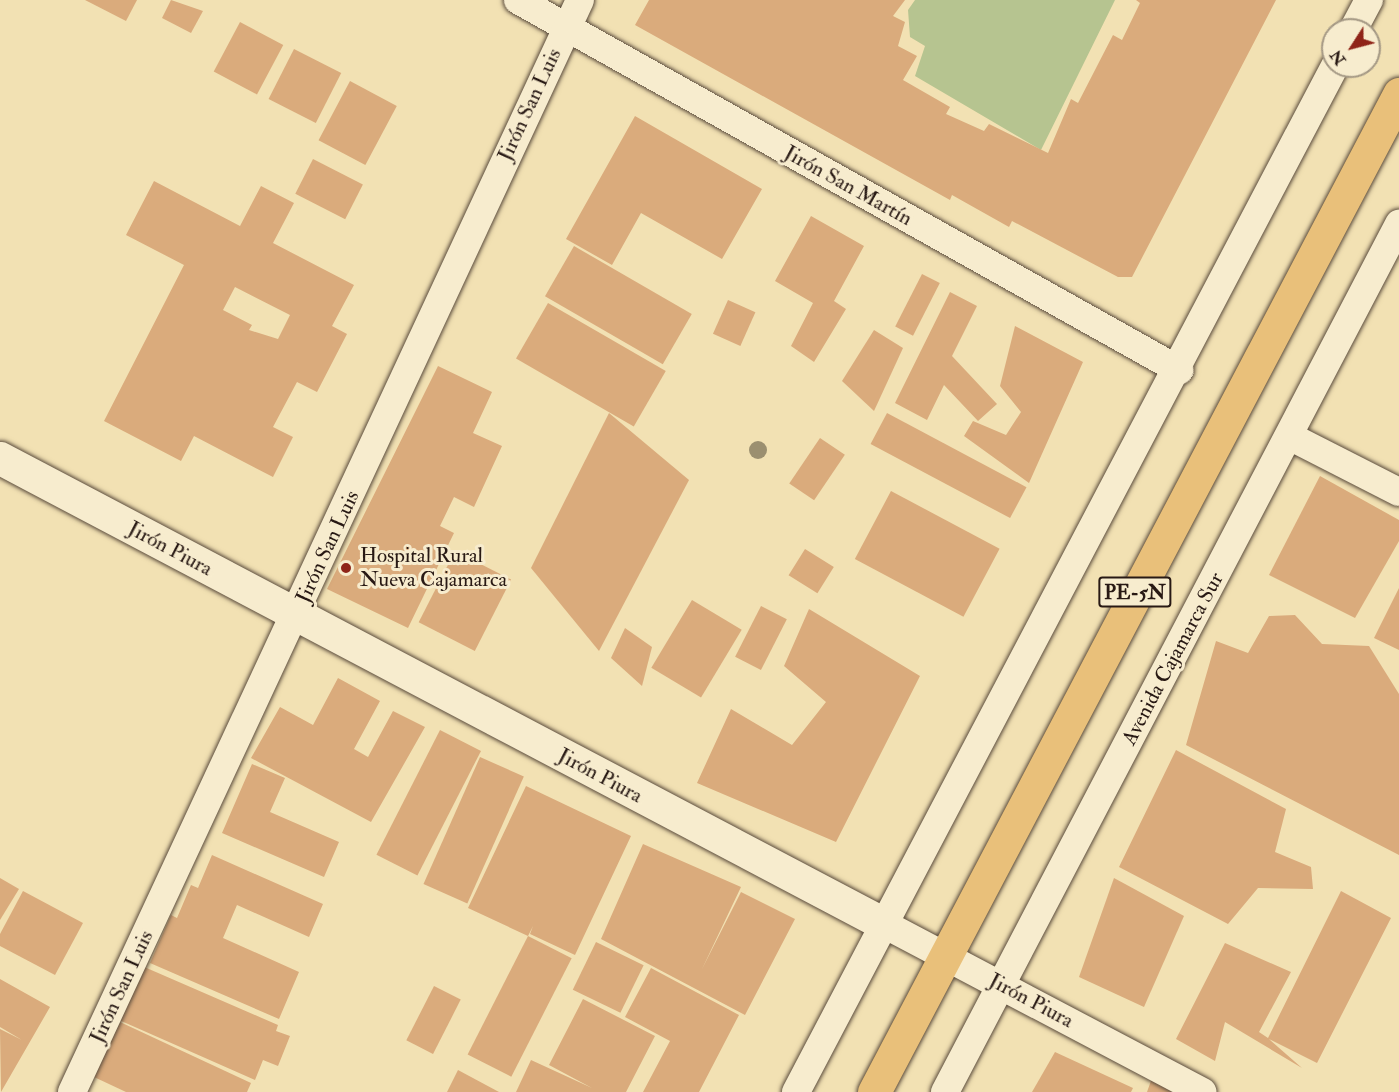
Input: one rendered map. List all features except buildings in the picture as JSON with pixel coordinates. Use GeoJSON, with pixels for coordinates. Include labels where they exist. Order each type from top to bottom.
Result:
{"type":"FeatureCollection","features":[{"type":"Feature","properties":{"kind":"highway","name":"PE-5N"},"geometry":{"type":"LineString","coordinates":[[874,1092],[944,954],[1399,94]]}},
{"type":"Feature","properties":{"kind":"main road","name":"Jirón Piura"},"geometry":{"type":"LineString","coordinates":[[0,458],[296,617],[884,924]]}},
{"type":"Feature","properties":{"kind":"street","name":"Jirón San Martín"},"geometry":{"type":"LineString","coordinates":[[518,0],[565,29],[1179,370]]}},
{"type":"Feature","properties":{"kind":"street","name":"Jirón San Luis"},"geometry":{"type":"LineString","coordinates":[[72,1092],[296,617],[580,0]]}},
{"type":"Feature","properties":{"kind":"street"},"geometry":{"type":"LineString","coordinates":[[1359,18],[1369,0]]}},
{"type":"Feature","properties":{"kind":"street"},"geometry":{"type":"LineString","coordinates":[[796,1092],[1179,370],[1329,78]]}},
{"type":"Feature","properties":{"kind":"street","name":"Avenida Cajamarca Sur"},"geometry":{"type":"LineString","coordinates":[[945,1092],[1399,224]]}},
{"type":"Feature","properties":{"kind":"street"},"geometry":{"type":"LineString","coordinates":[[1289,435],[1399,492]]}},
{"type":"Feature","properties":{"kind":"street","name":"Jirón Piura"},"geometry":{"type":"LineString","coordinates":[[884,924],[1202,1092]]}},
{"type":"Feature","properties":{"kind":"green space"},"geometry":{"type":"Polygon","coordinates":[[[915,0],[1115,0],[1041,150],[915,76],[925,46],[910,37],[908,10],[915,0]]]}},
{"type":"Feature","properties":{"kind":"place","name":"Hospital Rural Nueva Cajamarca"},"geometry":{"type":"Point","coordinates":[346,568]}}]}
